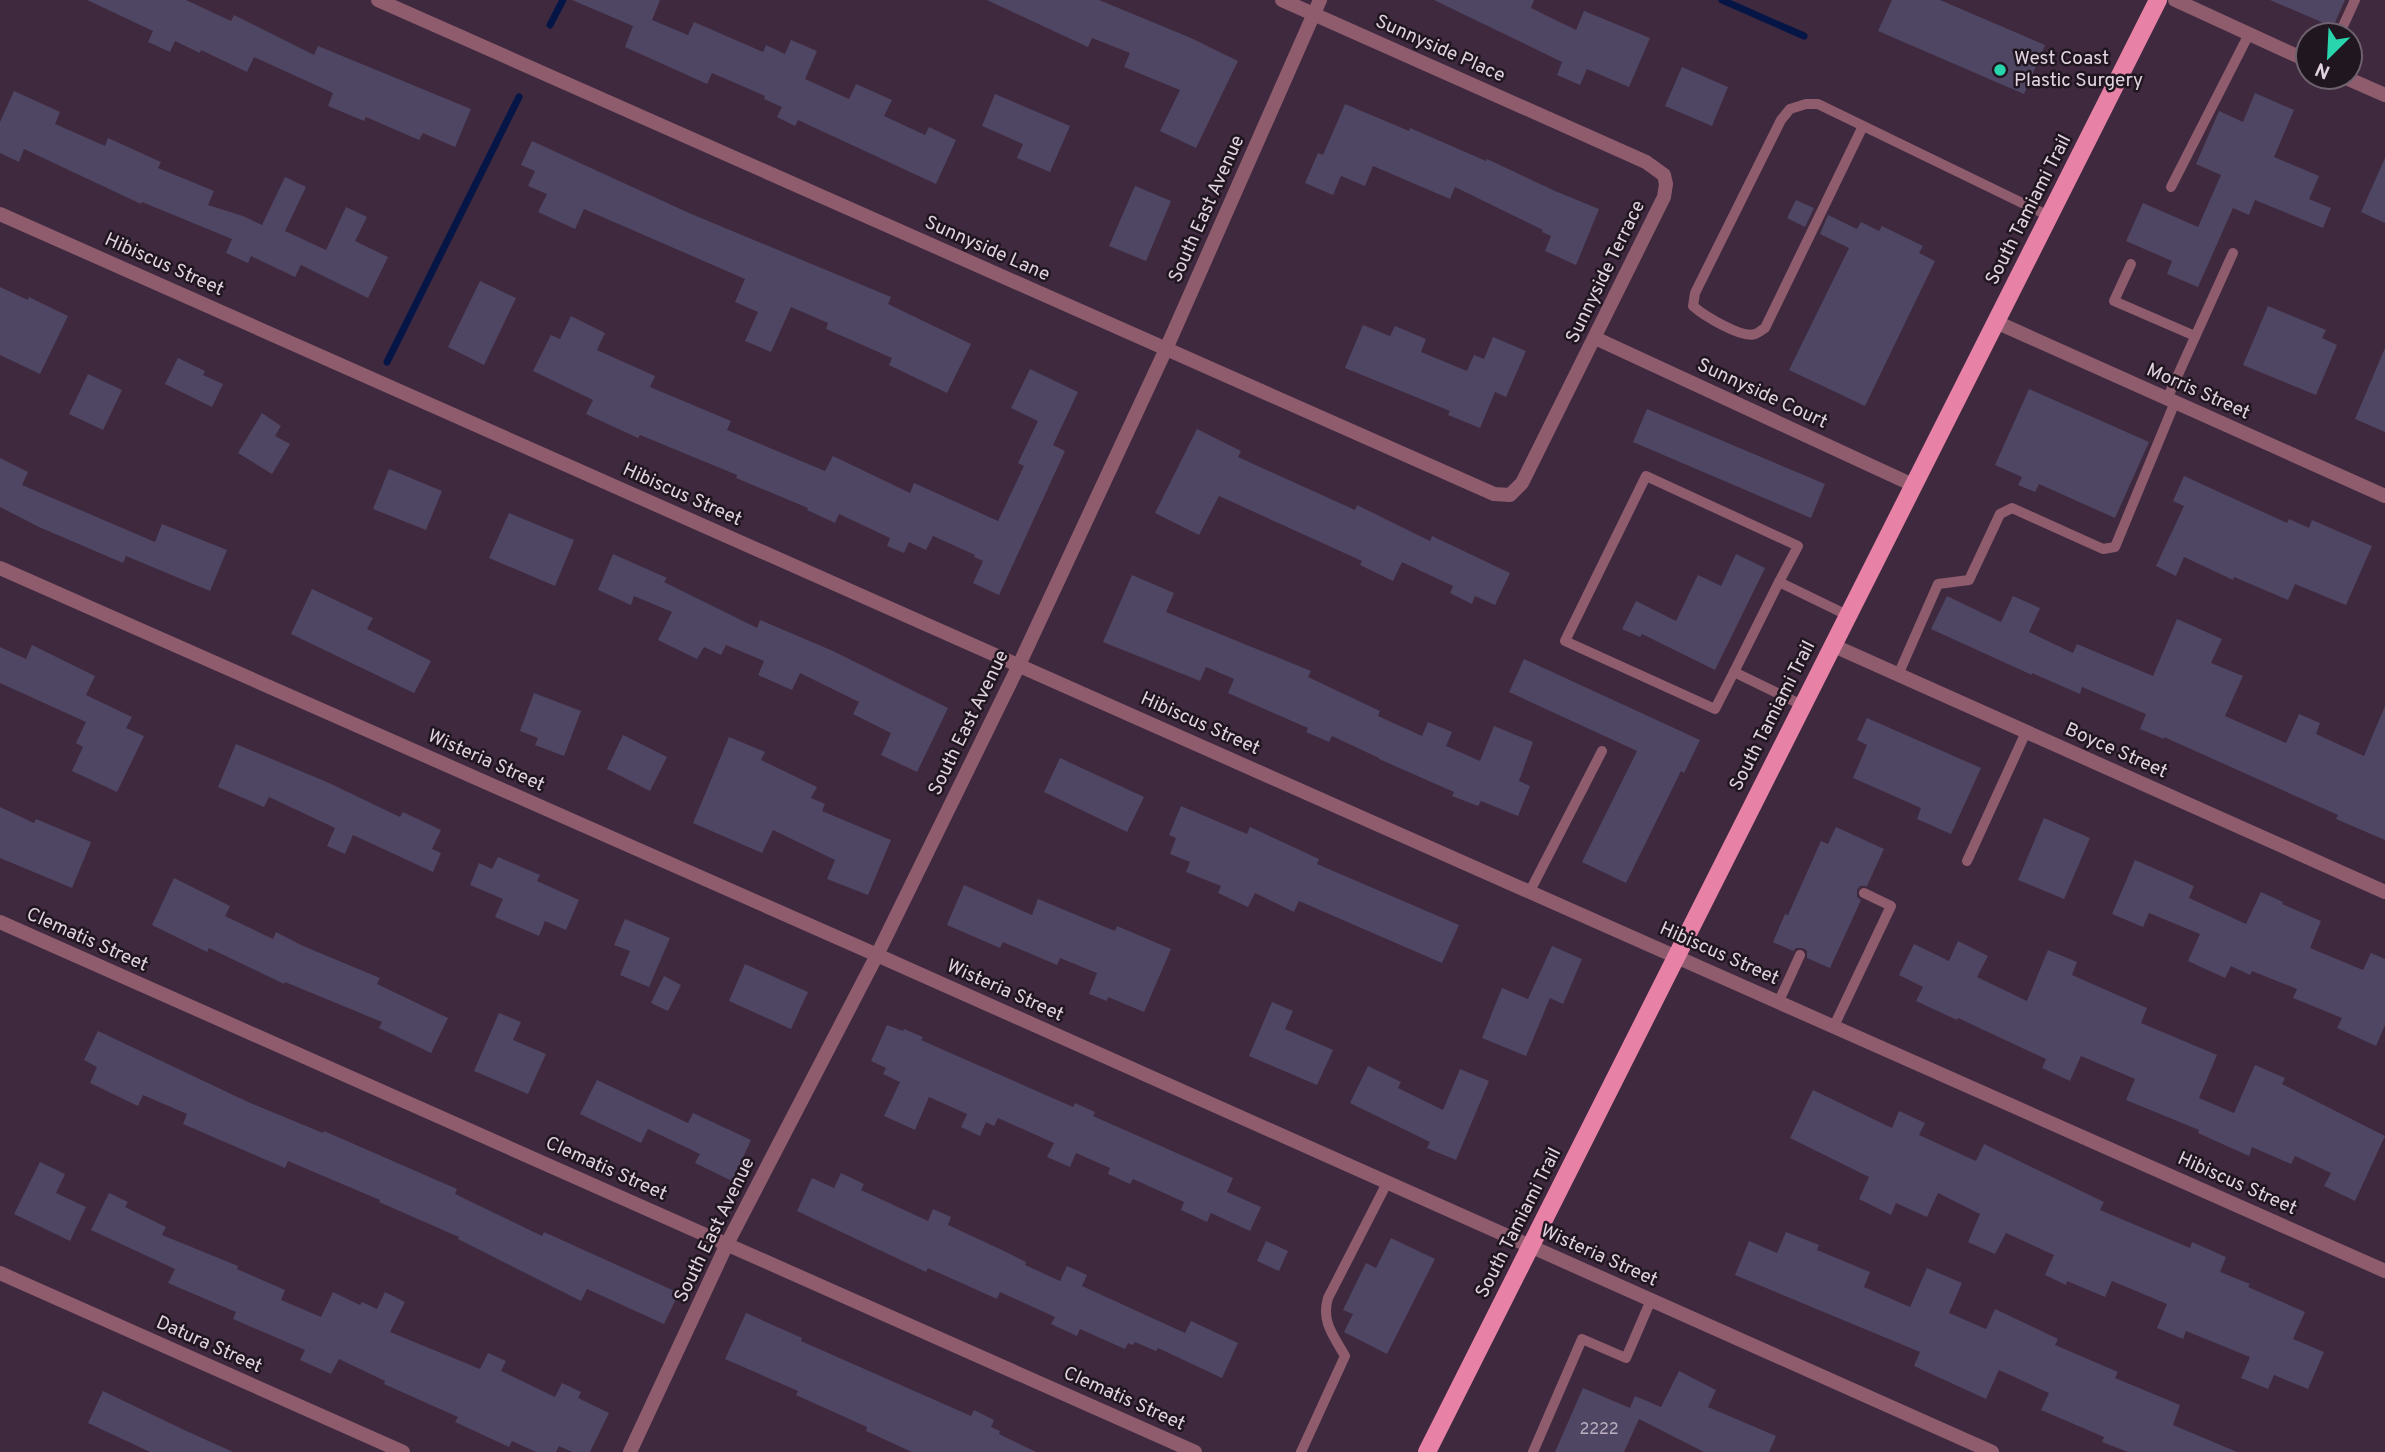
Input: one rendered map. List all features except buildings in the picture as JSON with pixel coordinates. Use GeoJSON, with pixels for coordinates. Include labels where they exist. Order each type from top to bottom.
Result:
{"type":"FeatureCollection","features":[{"type":"Feature","properties":{"kind":"main road","name":"South Tamiami Trail"},"geometry":{"type":"LineString","coordinates":[[1427,1452],[2158,0]]}},
{"type":"Feature","properties":{"kind":"street","name":"Sunnyside Lane"},"geometry":{"type":"LineString","coordinates":[[378,0],[1494,494],[1510,495],[1522,483],[1550,428]]}},
{"type":"Feature","properties":{"kind":"street","name":"Sunnyside Place"},"geometry":{"type":"LineString","coordinates":[[1282,0],[1544,117]]}},
{"type":"Feature","properties":{"kind":"street","name":"South East Avenue"},"geometry":{"type":"LineString","coordinates":[[630,1452],[727,1244],[877,955],[1019,665],[1166,349],[1320,0]]}},
{"type":"Feature","properties":{"kind":"street"},"geometry":{"type":"LineString","coordinates":[[2175,0],[2294,55]]}},
{"type":"Feature","properties":{"kind":"street"},"geometry":{"type":"LineString","coordinates":[[2364,84],[2384,91]]}},
{"type":"Feature","properties":{"kind":"street","name":"Sunnyside Terrace"},"geometry":{"type":"LineString","coordinates":[[1544,117],[1646,162],[1664,175],[1666,184],[1664,197],[1550,428]]}},
{"type":"Feature","properties":{"kind":"street","name":"Hibiscus Street"},"geometry":{"type":"LineString","coordinates":[[0,214],[2385,1271]]}},
{"type":"Feature","properties":{"kind":"street","name":"Morris Street"},"geometry":{"type":"LineString","coordinates":[[1996,323],[2385,496]]}},
{"type":"Feature","properties":{"kind":"street","name":"Sunnyside Court"},"geometry":{"type":"LineString","coordinates":[[1595,338],[1913,485]]}},
{"type":"Feature","properties":{"kind":"street","name":"Wisteria Street"},"geometry":{"type":"LineString","coordinates":[[0,568],[1992,1452]]}},
{"type":"Feature","properties":{"kind":"street","name":"Boyce Street"},"geometry":{"type":"LineString","coordinates":[[1832,645],[2385,892]]}},
{"type":"Feature","properties":{"kind":"street","name":"Clematis Street"},"geometry":{"type":"LineString","coordinates":[[0,922],[1195,1452]]}},
{"type":"Feature","properties":{"kind":"street","name":"Datura Street"},"geometry":{"type":"LineString","coordinates":[[0,1273],[403,1452]]}},
{"type":"Feature","properties":{"kind":"lane"},"geometry":{"type":"LineString","coordinates":[[2345,21],[2354,0]]}},
{"type":"Feature","properties":{"kind":"lane"},"geometry":{"type":"LineString","coordinates":[[2171,187],[2249,34]]}},
{"type":"Feature","properties":{"kind":"lane"},"geometry":{"type":"LineString","coordinates":[[1863,126],[1765,328],[1756,334],[1746,335],[1701,313],[1693,306],[1695,293],[1781,120],[1790,109],[1806,104],[1818,104],[2049,216]]}},
{"type":"Feature","properties":{"kind":"lane"},"geometry":{"type":"LineString","coordinates":[[1898,675],[1938,584],[1969,580],[2000,514],[2012,508],[2103,549],[2115,547],[2195,336],[2233,253]]}},
{"type":"Feature","properties":{"kind":"lane"},"geometry":{"type":"LineString","coordinates":[[2131,264],[2114,301],[2195,336]]}},
{"type":"Feature","properties":{"kind":"lane"},"geometry":{"type":"LineString","coordinates":[[1647,476],[1798,546],[1779,582],[1715,709],[1565,641],[1647,476]]}},
{"type":"Feature","properties":{"kind":"lane"},"geometry":{"type":"LineString","coordinates":[[1779,582],[1847,615]]}},
{"type":"Feature","properties":{"kind":"lane"},"geometry":{"type":"LineString","coordinates":[[1734,672],[1802,705]]}},
{"type":"Feature","properties":{"kind":"lane"},"geometry":{"type":"LineString","coordinates":[[1966,861],[2026,732]]}},
{"type":"Feature","properties":{"kind":"lane"},"geometry":{"type":"LineString","coordinates":[[1530,891],[1602,751]]}},
{"type":"Feature","properties":{"kind":"lane"},"geometry":{"type":"LineString","coordinates":[[1833,1026],[1891,906],[1864,893]]}},
{"type":"Feature","properties":{"kind":"lane"},"geometry":{"type":"LineString","coordinates":[[1779,1001],[1800,955]]}},
{"type":"Feature","properties":{"kind":"lane"},"geometry":{"type":"LineString","coordinates":[[1301,1452],[1345,1356],[1324,1312],[1328,1298],[1387,1183]]}},
{"type":"Feature","properties":{"kind":"lane"},"geometry":{"type":"LineString","coordinates":[[1533,1452],[1582,1339],[1626,1358],[1651,1300]]}},
{"type":"Feature","properties":{"kind":"waterway"},"geometry":{"type":"LineString","coordinates":[[550,25],[563,0]]}},
{"type":"Feature","properties":{"kind":"waterway"},"geometry":{"type":"LineString","coordinates":[[1722,0],[1804,36]]}},
{"type":"Feature","properties":{"kind":"waterway"},"geometry":{"type":"LineString","coordinates":[[387,362],[519,97]]}},
{"type":"Feature","properties":{"kind":"place","name":"West Coast Plastic Surgery"},"geometry":{"type":"Point","coordinates":[2000,70]}}]}
